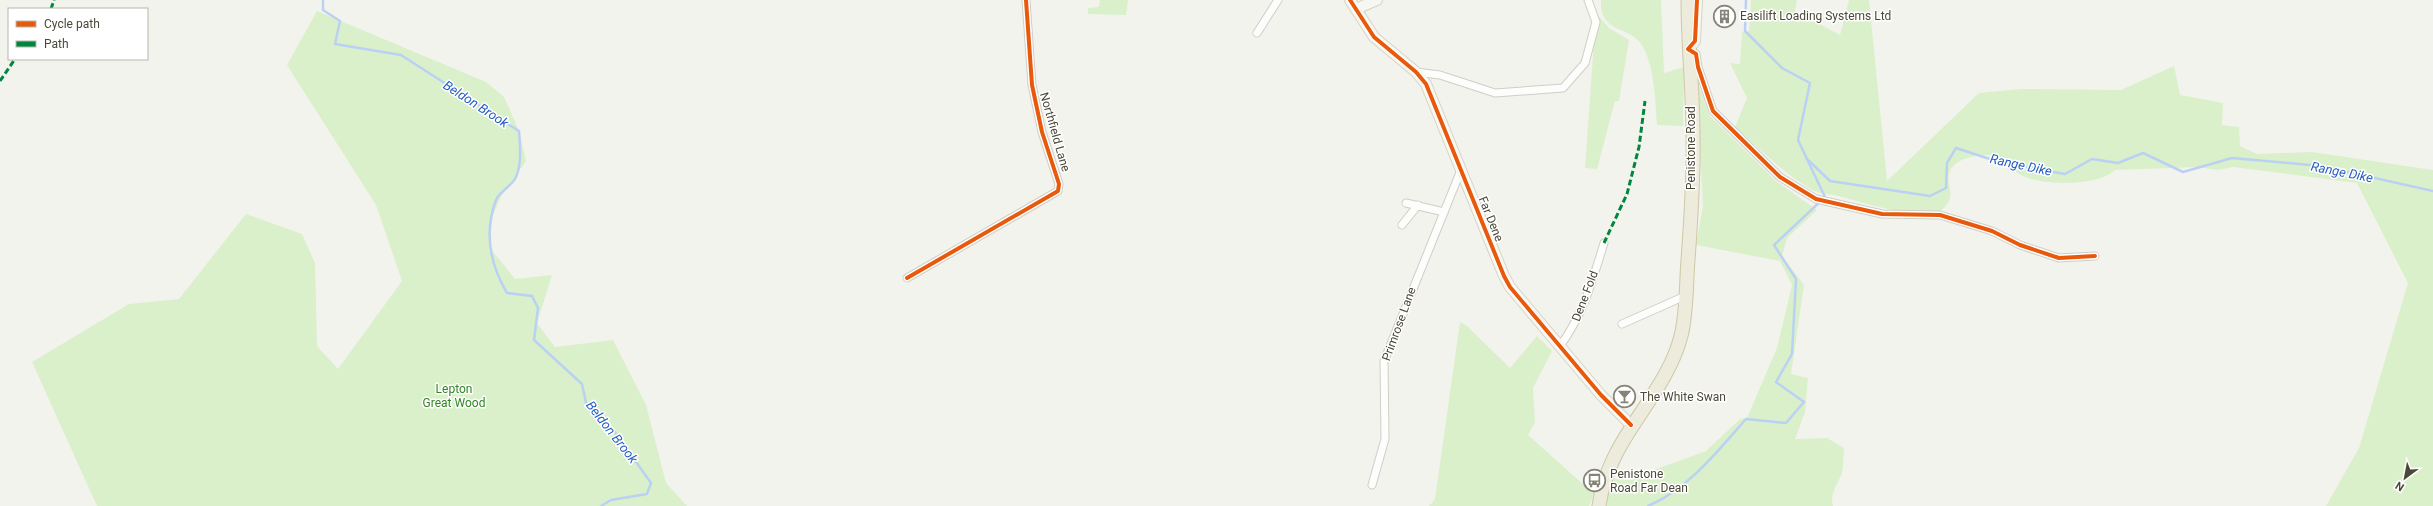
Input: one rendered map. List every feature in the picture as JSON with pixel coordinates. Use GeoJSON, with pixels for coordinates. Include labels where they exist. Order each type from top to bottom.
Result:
{"type":"FeatureCollection","features":[{"type":"Feature","properties":{"kind":"highway","name":"Penistone Road"},"geometry":{"type":"LineString","coordinates":[[1599,506],[1602,486],[1614,456],[1631,425],[1668,369],[1681,335],[1685,296],[1693,136],[1688,49],[1688,0]]}},
{"type":"Feature","properties":{"kind":"street","name":"Northfield Lane"},"geometry":{"type":"LineString","coordinates":[[907,278],[953,250],[1040,203],[1058,191],[1059,184],[1042,132],[1032,85],[1026,0]]}},
{"type":"Feature","properties":{"kind":"street"},"geometry":{"type":"LineString","coordinates":[[1257,33],[1278,0]]}},
{"type":"Feature","properties":{"kind":"street","name":"Far Dene"},"geometry":{"type":"LineString","coordinates":[[1350,0],[1374,37],[1416,72],[1434,100],[1504,276],[1518,298],[1601,395],[1631,425]]}},
{"type":"Feature","properties":{"kind":"street"},"geometry":{"type":"LineString","coordinates":[[1356,9],[1376,0]]}},
{"type":"Feature","properties":{"kind":"street"},"geometry":{"type":"LineString","coordinates":[[1416,72],[1440,75],[1495,93],[1563,88],[1585,63],[1596,22],[1588,0]]}},
{"type":"Feature","properties":{"kind":"street"},"geometry":{"type":"LineString","coordinates":[[1697,0],[1695,41],[1688,49],[1696,54],[1698,67],[1713,111],[1780,177],[1816,199],[1882,214],[1940,216],[1992,231],[2020,245],[2059,258],[2095,256]]}},
{"type":"Feature","properties":{"kind":"street","name":"Primrose Lane"},"geometry":{"type":"LineString","coordinates":[[1372,485],[1385,440],[1384,361],[1461,170]]}},
{"type":"Feature","properties":{"kind":"street"},"geometry":{"type":"LineString","coordinates":[[1406,203],[1444,212]]}},
{"type":"Feature","properties":{"kind":"street"},"geometry":{"type":"LineString","coordinates":[[1402,225],[1418,206]]}},
{"type":"Feature","properties":{"kind":"street","name":"Dene Fold"},"geometry":{"type":"LineString","coordinates":[[1560,346],[1572,329],[1580,313],[1604,243]]}},
{"type":"Feature","properties":{"kind":"street"},"geometry":{"type":"LineString","coordinates":[[1622,324],[1685,296]]}},
{"type":"Feature","properties":{"kind":"green space"},"geometry":{"type":"Polygon","coordinates":[[[1100,0],[1128,0],[1126,15],[1088,14],[1088,8],[1099,7],[1100,0]]]}},
{"type":"Feature","properties":{"kind":"green space"},"geometry":{"type":"Polygon","coordinates":[[[1601,0],[1661,0],[1664,73],[1684,67],[1683,126],[1657,125],[1654,85],[1650,65],[1643,47],[1632,35],[1617,28],[1605,19],[1602,11],[1601,0]]]}},
{"type":"Feature","properties":{"kind":"green space"},"geometry":{"type":"Polygon","coordinates":[[[1751,0],[1797,0],[1795,11],[1840,35],[1849,0],[1869,0],[1887,181],[1979,93],[2022,89],[2121,90],[2174,66],[2180,95],[2223,103],[2222,125],[2239,127],[2240,146],[2257,154],[2312,152],[2433,170],[2433,506],[2326,506],[2359,448],[2408,283],[2357,183],[2233,167],[2218,170],[2198,167],[2115,170],[2108,175],[2085,182],[2057,183],[2044,182],[2023,176],[2003,161],[1990,155],[1966,158],[1955,164],[1951,169],[1948,178],[1951,195],[1950,199],[1944,208],[1936,212],[1924,214],[1909,213],[1818,192],[1801,183],[1781,168],[1735,127],[1747,98],[1730,63],[1740,64],[1742,32],[1749,31],[1751,0]]]}},
{"type":"Feature","properties":{"kind":"green space","name":"Lepton Great Wood"},"geometry":{"type":"Polygon","coordinates":[[[317,11],[486,82],[504,97],[519,131],[526,161],[501,196],[492,218],[490,248],[515,279],[552,275],[537,323],[555,347],[613,340],[646,405],[666,483],[687,506],[97,506],[32,362],[129,304],[179,299],[246,214],[302,234],[315,263],[317,346],[338,369],[402,281],[376,205],[287,65],[317,11]]]}},
{"type":"Feature","properties":{"kind":"green space"},"geometry":{"type":"Polygon","coordinates":[[[1596,13],[1609,28],[1629,40],[1619,101],[1615,101],[1597,169],[1585,168],[1596,13]]]}},
{"type":"Feature","properties":{"kind":"green space"},"geometry":{"type":"Polygon","coordinates":[[[1696,77],[1709,115],[1776,181],[1817,210],[1787,238],[1782,256],[1804,285],[1791,374],[1808,378],[1805,412],[1795,439],[1827,438],[1844,448],[1843,470],[1834,489],[1832,497],[1833,506],[1604,506],[1610,478],[1627,480],[1706,451],[1740,419],[1747,418],[1777,348],[1792,285],[1780,261],[1696,245],[1703,206],[1696,77]]]}},
{"type":"Feature","properties":{"kind":"green space"},"geometry":{"type":"Polygon","coordinates":[[[1460,322],[1467,326],[1510,368],[1537,336],[1552,351],[1533,388],[1535,422],[1528,435],[1584,485],[1599,481],[1589,506],[1429,506],[1435,499],[1460,322]]]}},
{"type":"Feature","properties":{"kind":"waterway","name":"Beldon Brook"},"geometry":{"type":"LineString","coordinates":[[323,0],[323,10],[340,21],[335,44],[401,55],[519,131],[520,154],[518,172],[512,183],[496,200],[490,224],[491,248],[496,271],[507,293],[532,296],[538,308],[534,340],[582,384],[586,403],[614,431],[651,483],[647,494],[611,500],[601,506]]}},
{"type":"Feature","properties":{"kind":"waterway"},"geometry":{"type":"LineString","coordinates":[[1648,506],[1663,499],[1676,490],[1702,468],[1746,419],[1786,423],[1804,402],[1776,382],[1792,354],[1796,279],[1774,245],[1825,197],[1798,140],[1810,83],[1782,68],[1745,31],[1746,0]]}},
{"type":"Feature","properties":{"kind":"waterway","name":"Range Dike"},"geometry":{"type":"LineString","coordinates":[[1806,158],[1830,181],[1930,196],[1946,188],[1947,163],[1956,148],[1999,162],[2065,174],[2092,159],[2118,163],[2143,153],[2183,172],[2232,158],[2321,166],[2433,191]]}},
{"type":"Feature","properties":{"kind":"marked path"},"geometry":{"type":"LineString","coordinates":[[51,8],[54,0]]}},
{"type":"Feature","properties":{"kind":"marked path"},"geometry":{"type":"LineString","coordinates":[[0,81],[14,60]]}},
{"type":"Feature","properties":{"kind":"marked path"},"geometry":{"type":"LineString","coordinates":[[1604,243],[1627,194],[1639,147],[1645,101]]}},
{"type":"Feature","properties":{"kind":"cycle path"},"geometry":{"type":"LineString","coordinates":[[907,278],[1058,191],[1059,184],[1042,132],[1032,85],[1026,0]]}},
{"type":"Feature","properties":{"kind":"cycle path"},"geometry":{"type":"LineString","coordinates":[[1350,0],[1374,37],[1416,72],[1426,84],[1504,276],[1510,287],[1601,395],[1631,425]]}},
{"type":"Feature","properties":{"kind":"cycle path"},"geometry":{"type":"LineString","coordinates":[[1697,0],[1695,41],[1688,49],[1696,54],[1698,67],[1713,111],[1780,177],[1816,199],[1882,214],[1940,215],[1992,231],[2020,245],[2059,258],[2095,256]]}},
{"type":"Feature","properties":{"kind":"place","name":"Easilift Loading Systems Ltd"},"geometry":{"type":"Point","coordinates":[1725,16]}},
{"type":"Feature","properties":{"kind":"place","name":"The White Swan"},"geometry":{"type":"Point","coordinates":[1625,397]}},
{"type":"Feature","properties":{"kind":"place","name":"Penistone Road Far Dean"},"geometry":{"type":"Point","coordinates":[1595,481]}}]}
